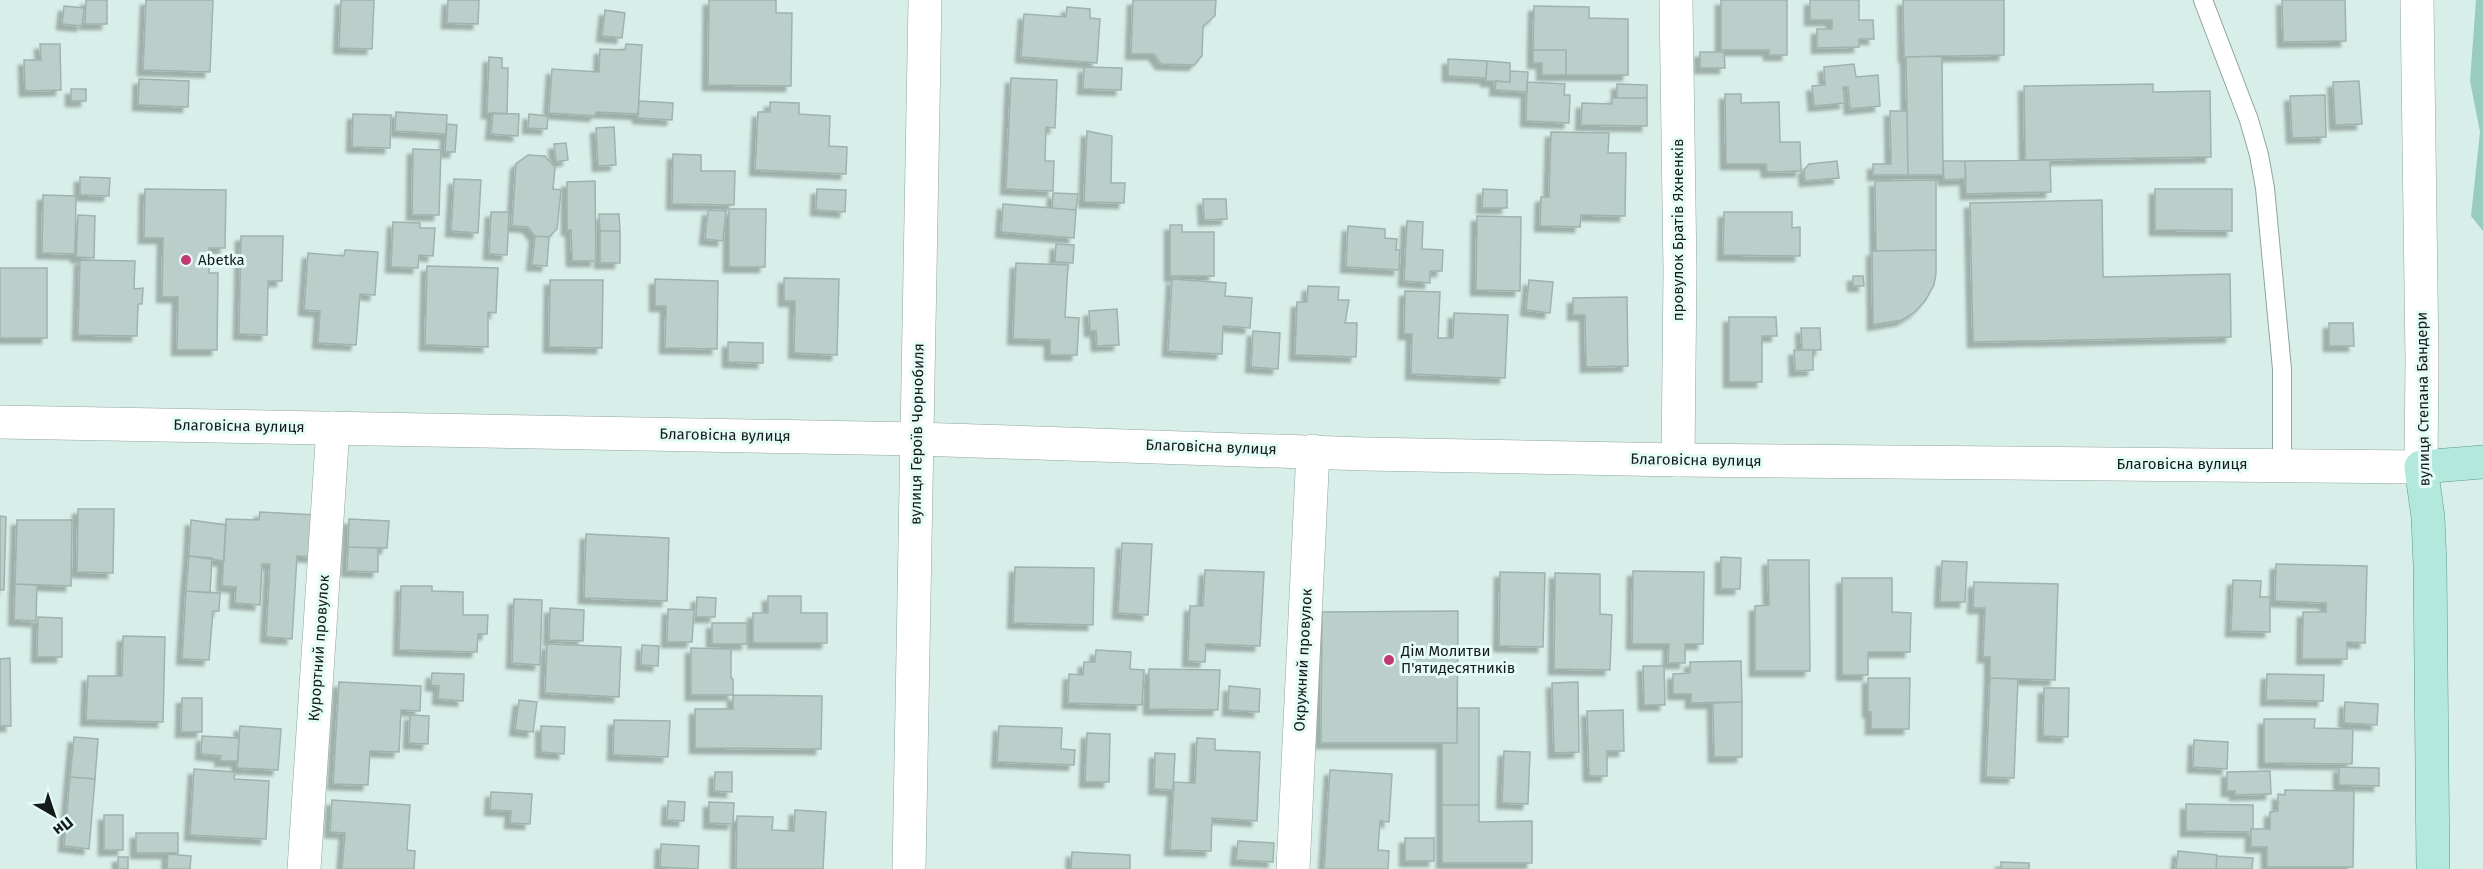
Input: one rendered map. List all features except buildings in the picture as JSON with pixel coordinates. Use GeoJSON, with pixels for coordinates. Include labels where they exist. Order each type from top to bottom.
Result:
{"type":"FeatureCollection","features":[{"type":"Feature","properties":{"kind":"main road","name":"вулиця Героїв Чорнобиля"},"geometry":{"type":"LineString","coordinates":[[909,869],[925,0]]}},
{"type":"Feature","properties":{"kind":"main road","name":"провулок Братів Яхненків"},"geometry":{"type":"LineString","coordinates":[[1676,0],[1680,271],[1678,460]]}},
{"type":"Feature","properties":{"kind":"main road","name":"вулиця Степана Бандери"},"geometry":{"type":"LineString","coordinates":[[2417,0],[2422,359],[2421,466],[2428,517],[2430,566],[2433,869]]}},
{"type":"Feature","properties":{"kind":"main road","name":"Благовісна вулиця"},"geometry":{"type":"LineString","coordinates":[[0,422],[916,439],[1376,454],[1678,460],[2421,466]]}},
{"type":"Feature","properties":{"kind":"main road","name":"Курортний провулок"},"geometry":{"type":"LineString","coordinates":[[304,869],[333,428]]}},
{"type":"Feature","properties":{"kind":"main road","name":"Окружний провулок"},"geometry":{"type":"LineString","coordinates":[[1293,869],[1313,451]]}},
{"type":"Feature","properties":{"kind":"main road"},"geometry":{"type":"LineString","coordinates":[[2421,466],[2483,462]]}},
{"type":"Feature","properties":{"kind":"lane"},"geometry":{"type":"LineString","coordinates":[[2204,0],[2249,120],[2265,188],[2282,369],[2282,465]]}},
{"type":"Feature","properties":{"kind":"green space"},"geometry":{"type":"Polygon","coordinates":[[[2476,0],[2483,0],[2483,231],[2471,216],[2480,132],[2470,81],[2476,0]]]}},
{"type":"Feature","properties":{"kind":"place","name":"Abetka"},"geometry":{"type":"Point","coordinates":[186,260]}},
{"type":"Feature","properties":{"kind":"place","name":"Дім Молитви П'ятидесятників"},"geometry":{"type":"Point","coordinates":[1389,660]}}]}
